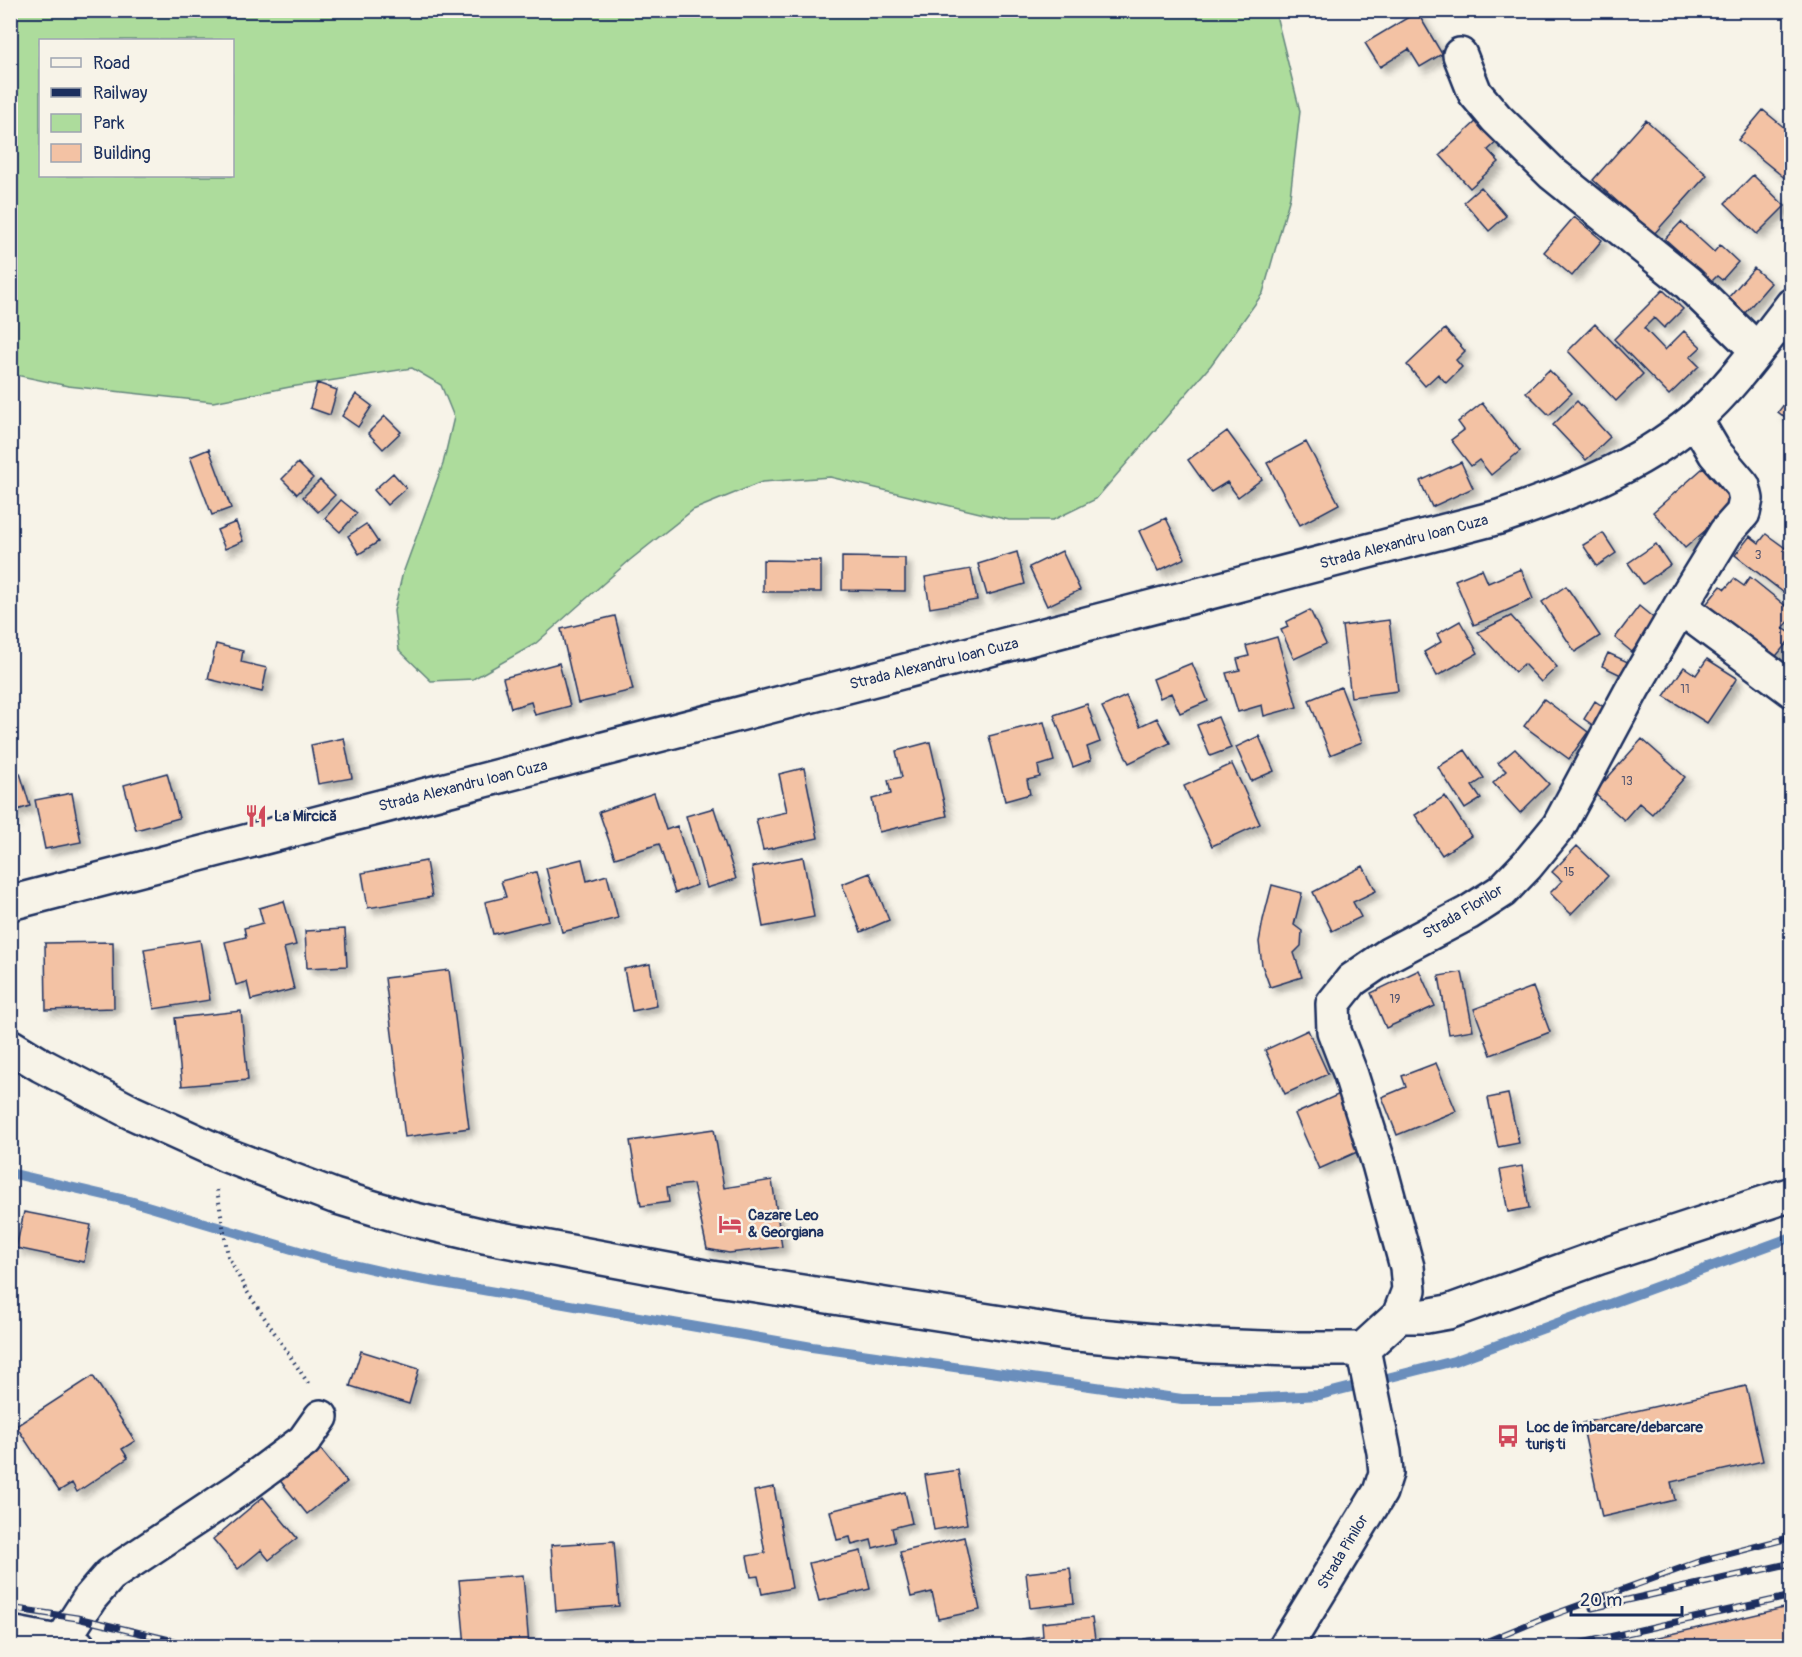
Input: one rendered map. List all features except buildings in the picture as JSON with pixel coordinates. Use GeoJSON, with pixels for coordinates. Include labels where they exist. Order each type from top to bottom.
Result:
{"type":"FeatureCollection","features":[{"type":"Feature","properties":{"kind":"street"},"geometry":{"type":"LineString","coordinates":[[1460,55],[1475,93],[1496,118],[1553,174],[1687,282],[1757,350]]}},
{"type":"Feature","properties":{"kind":"street","name":"Strada Alexandru Ioan Cuza"},"geometry":{"type":"LineString","coordinates":[[10,903],[1489,520],[1566,494],[1620,470],[1664,442],[1695,419],[1757,350],[1791,305]]}},
{"type":"Feature","properties":{"kind":"street","name":"Strada Florilor"},"geometry":{"type":"LineString","coordinates":[[1363,1349],[1398,1316],[1409,1290],[1407,1267],[1379,1164],[1351,1075],[1334,1031],[1333,1004],[1352,980],[1390,954],[1467,913],[1502,891],[1559,826],[1633,688],[1680,607],[1726,532],[1743,513],[1746,499],[1743,486],[1715,453],[1695,419]]}},
{"type":"Feature","properties":{"kind":"street"},"geometry":{"type":"LineString","coordinates":[[1680,607],[1791,690]]}},
{"type":"Feature","properties":{"kind":"street"},"geometry":{"type":"LineString","coordinates":[[10,1046],[41,1065],[131,1112],[226,1155],[334,1196],[407,1218],[484,1236],[705,1277],[1066,1333],[1210,1346],[1363,1349]]}},
{"type":"Feature","properties":{"kind":"street"},"geometry":{"type":"LineString","coordinates":[[1398,1316],[1426,1316],[1448,1312],[1600,1257],[1791,1194]]}},
{"type":"Feature","properties":{"kind":"street","name":"Strada Pinilor"},"geometry":{"type":"LineString","coordinates":[[1286,1647],[1380,1491],[1386,1473],[1384,1452],[1363,1349]]}},
{"type":"Feature","properties":{"kind":"street"},"geometry":{"type":"LineString","coordinates":[[10,1633],[69,1645],[90,1598],[110,1575],[241,1488],[295,1448],[304,1441],[321,1417]]}},
{"type":"Feature","properties":{"kind":"path"},"geometry":{"type":"LineString","coordinates":[[216,1183],[228,1256],[246,1290],[310,1386],[321,1417]]}},
{"type":"Feature","properties":{"kind":"green space"},"geometry":{"type":"Polygon","coordinates":[[[11,10],[1275,11],[1300,111],[1290,197],[1263,293],[1211,365],[1096,499],[1053,520],[1009,520],[830,477],[762,482],[693,510],[630,560],[535,644],[473,679],[431,681],[399,650],[394,611],[402,576],[443,464],[454,417],[441,385],[412,368],[290,387],[213,402],[68,386],[11,374],[11,10]]]}},
{"type":"Feature","properties":{"kind":"waterway"},"geometry":{"type":"LineString","coordinates":[[10,1173],[130,1201],[319,1257],[402,1276],[812,1347],[1182,1399],[1320,1395],[1454,1361],[1792,1237]]}},
{"type":"Feature","properties":{"kind":"railway"},"geometry":{"type":"LineString","coordinates":[[1476,1646],[1539,1620],[1701,1561],[1792,1537]]}},
{"type":"Feature","properties":{"kind":"railway"},"geometry":{"type":"LineString","coordinates":[[1592,1608],[1792,1563]]}},
{"type":"Feature","properties":{"kind":"railway"},"geometry":{"type":"LineString","coordinates":[[1569,1646],[1792,1596]]}},
{"type":"Feature","properties":{"kind":"railway"},"geometry":{"type":"LineString","coordinates":[[10,1608],[77,1618],[195,1646]]}},
{"type":"Feature","properties":{"kind":"place","name":"La Mircică"},"geometry":{"type":"Point","coordinates":[256,816]}},
{"type":"Feature","properties":{"kind":"place","name":"Cazare Leo & Georgiana"},"geometry":{"type":"Point","coordinates":[730,1224]}},
{"type":"Feature","properties":{"kind":"place","name":"Loc de îmbarcare/debarcare turiști"},"geometry":{"type":"Point","coordinates":[1508,1436]}}]}
